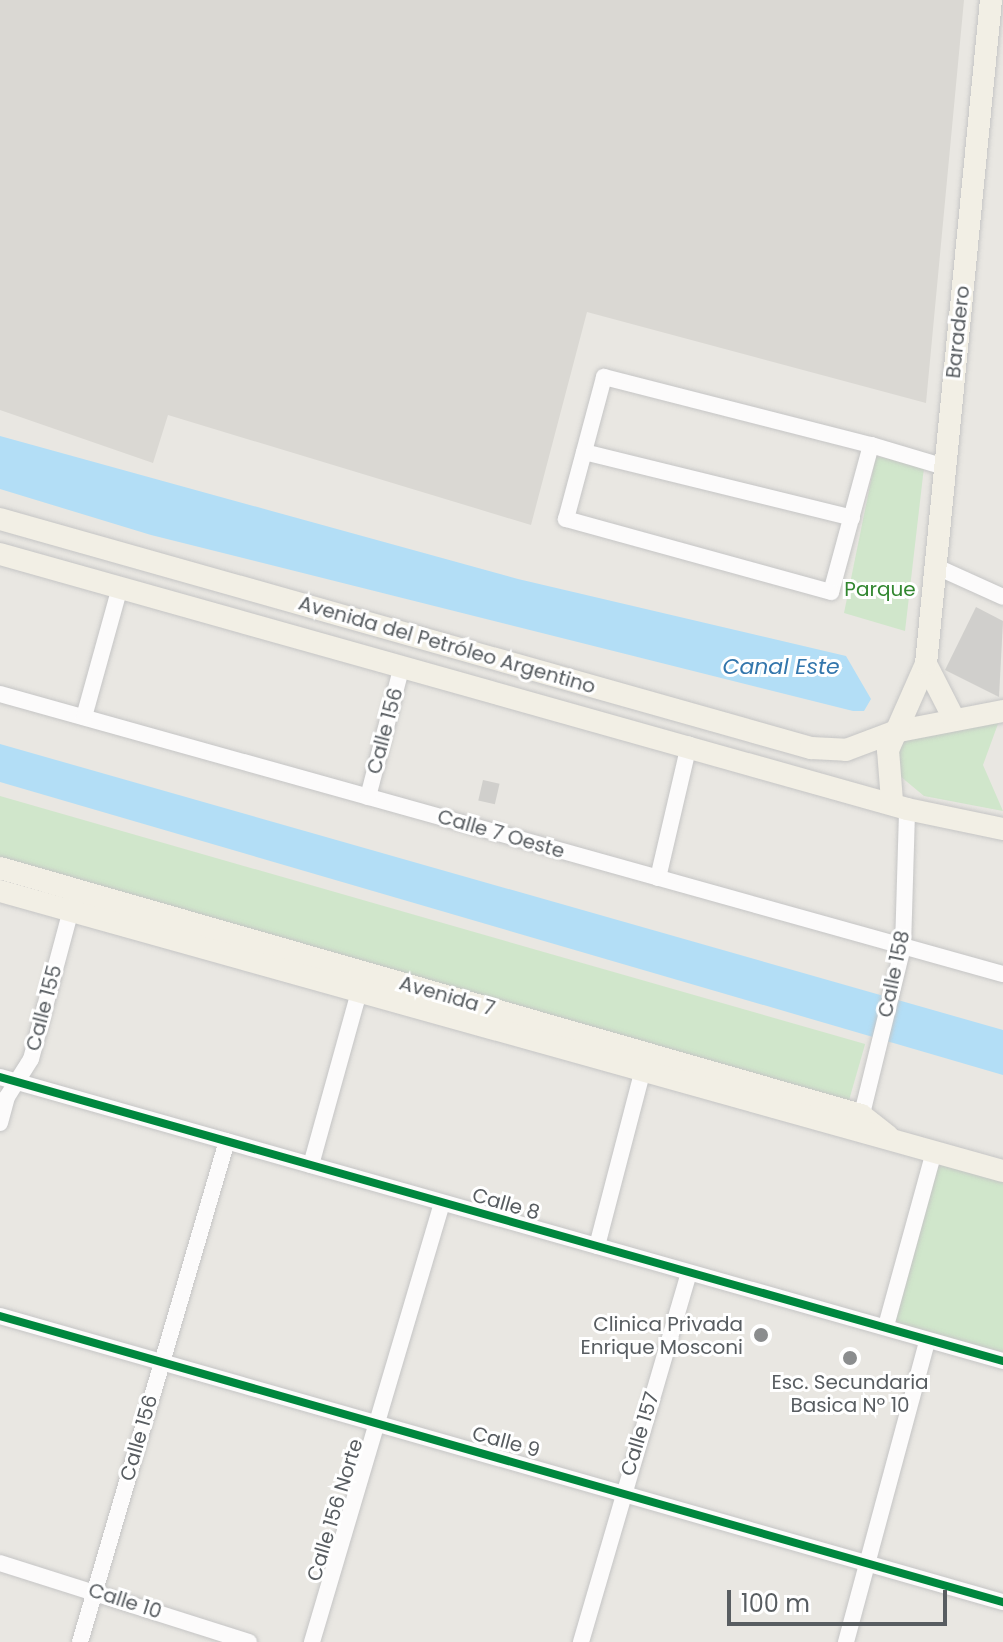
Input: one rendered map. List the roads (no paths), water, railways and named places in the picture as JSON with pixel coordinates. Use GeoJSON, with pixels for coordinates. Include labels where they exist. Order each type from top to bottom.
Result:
{"type":"FeatureCollection","features":[{"type":"Feature","properties":{"kind":"main road","name":"Baradero"},"geometry":{"type":"LineString","coordinates":[[900,805],[886,765],[894,732],[926,664],[991,0]]}},
{"type":"Feature","properties":{"kind":"main road","name":"Avenida del Petróleo Argentino"},"geometry":{"type":"LineString","coordinates":[[0,519],[811,748],[846,750],[894,732],[1003,711]]}},
{"type":"Feature","properties":{"kind":"main road","name":"Avenida del Petróleo Argentino"},"geometry":{"type":"LineString","coordinates":[[0,554],[900,805],[1002,828]]}},
{"type":"Feature","properties":{"kind":"main road"},"geometry":{"type":"LineString","coordinates":[[926,664],[954,719]]}},
{"type":"Feature","properties":{"kind":"main road","name":"Avenida 7"},"geometry":{"type":"LineString","coordinates":[[0,868],[75,888],[361,982],[859,1125],[934,1152],[1003,1171]]}},
{"type":"Feature","properties":{"kind":"main road","name":"Avenida 7"},"geometry":{"type":"LineString","coordinates":[[0,891],[361,982]]}},
{"type":"Feature","properties":{"kind":"street"},"geometry":{"type":"LineString","coordinates":[[871,445],[837,586],[824,594],[566,519],[604,377],[871,445],[945,467]]}},
{"type":"Feature","properties":{"kind":"street"},"geometry":{"type":"LineString","coordinates":[[584,452],[852,518]]}},
{"type":"Feature","properties":{"kind":"street"},"geometry":{"type":"LineString","coordinates":[[937,567],[1003,597]]}},
{"type":"Feature","properties":{"kind":"street"},"geometry":{"type":"LineString","coordinates":[[84,717],[120,587]]}},
{"type":"Feature","properties":{"kind":"street","name":"Calle 156"},"geometry":{"type":"LineString","coordinates":[[368,797],[402,666]]}},
{"type":"Feature","properties":{"kind":"street","name":"Calle 7 Oeste"},"geometry":{"type":"LineString","coordinates":[[0,694],[1003,974]]}},
{"type":"Feature","properties":{"kind":"street"},"geometry":{"type":"LineString","coordinates":[[658,878],[689,745]]}},
{"type":"Feature","properties":{"kind":"street","name":"Calle 158"},"geometry":{"type":"LineString","coordinates":[[859,1125],[868,1073],[895,986],[903,947],[900,805]]}},
{"type":"Feature","properties":{"kind":"street","name":"Calle 155"},"geometry":{"type":"LineString","coordinates":[[0,1123],[18,1083],[71,911],[75,888]]}},
{"type":"Feature","properties":{"kind":"street"},"geometry":{"type":"LineString","coordinates":[[311,1165],[361,982]]}},
{"type":"Feature","properties":{"kind":"street"},"geometry":{"type":"LineString","coordinates":[[597,1246],[645,1064]]}},
{"type":"Feature","properties":{"kind":"street","name":"Calle 8"},"geometry":{"type":"LineString","coordinates":[[0,1077],[1003,1361]]}},
{"type":"Feature","properties":{"kind":"street","name":"Calle 156"},"geometry":{"type":"LineString","coordinates":[[80,1642],[227,1141]]}},
{"type":"Feature","properties":{"kind":"street"},"geometry":{"type":"LineString","coordinates":[[886,1326],[934,1152]]}},
{"type":"Feature","properties":{"kind":"street","name":"Calle 156 Norte"},"geometry":{"type":"LineString","coordinates":[[312,1642],[442,1203]]}},
{"type":"Feature","properties":{"kind":"street","name":"Calle 157"},"geometry":{"type":"LineString","coordinates":[[581,1642],[689,1273]]}},
{"type":"Feature","properties":{"kind":"street","name":"Calle 9"},"geometry":{"type":"LineString","coordinates":[[0,1316],[623,1490],[1003,1602]]}},
{"type":"Feature","properties":{"kind":"street"},"geometry":{"type":"LineString","coordinates":[[846,1642],[927,1341]]}},
{"type":"Feature","properties":{"kind":"street","name":"Calle 10"},"geometry":{"type":"LineString","coordinates":[[0,1563],[249,1642]]}},
{"type":"Feature","properties":{"kind":"water","name":"Canal Este"},"geometry":{"type":"Polygon","coordinates":[[[0,436],[518,579],[846,656],[871,699],[864,711],[853,711],[151,535],[0,489],[0,436]]]}},
{"type":"Feature","properties":{"kind":"water"},"geometry":{"type":"Polygon","coordinates":[[[0,744],[1003,1030],[1003,1075],[0,782],[0,744]]]}},
{"type":"Feature","properties":{"kind":"place","name":"Clinica Privada Enrique Mosconi"},"geometry":{"type":"Point","coordinates":[761,1335]}},
{"type":"Feature","properties":{"kind":"place","name":"Esc. Secundaria Basica Nº 10"},"geometry":{"type":"Point","coordinates":[850,1358]}},
{"type":"Feature","properties":{"kind":"park label","name":"Parque"},"geometry":{"type":"Point","coordinates":[880,589]}}]}
